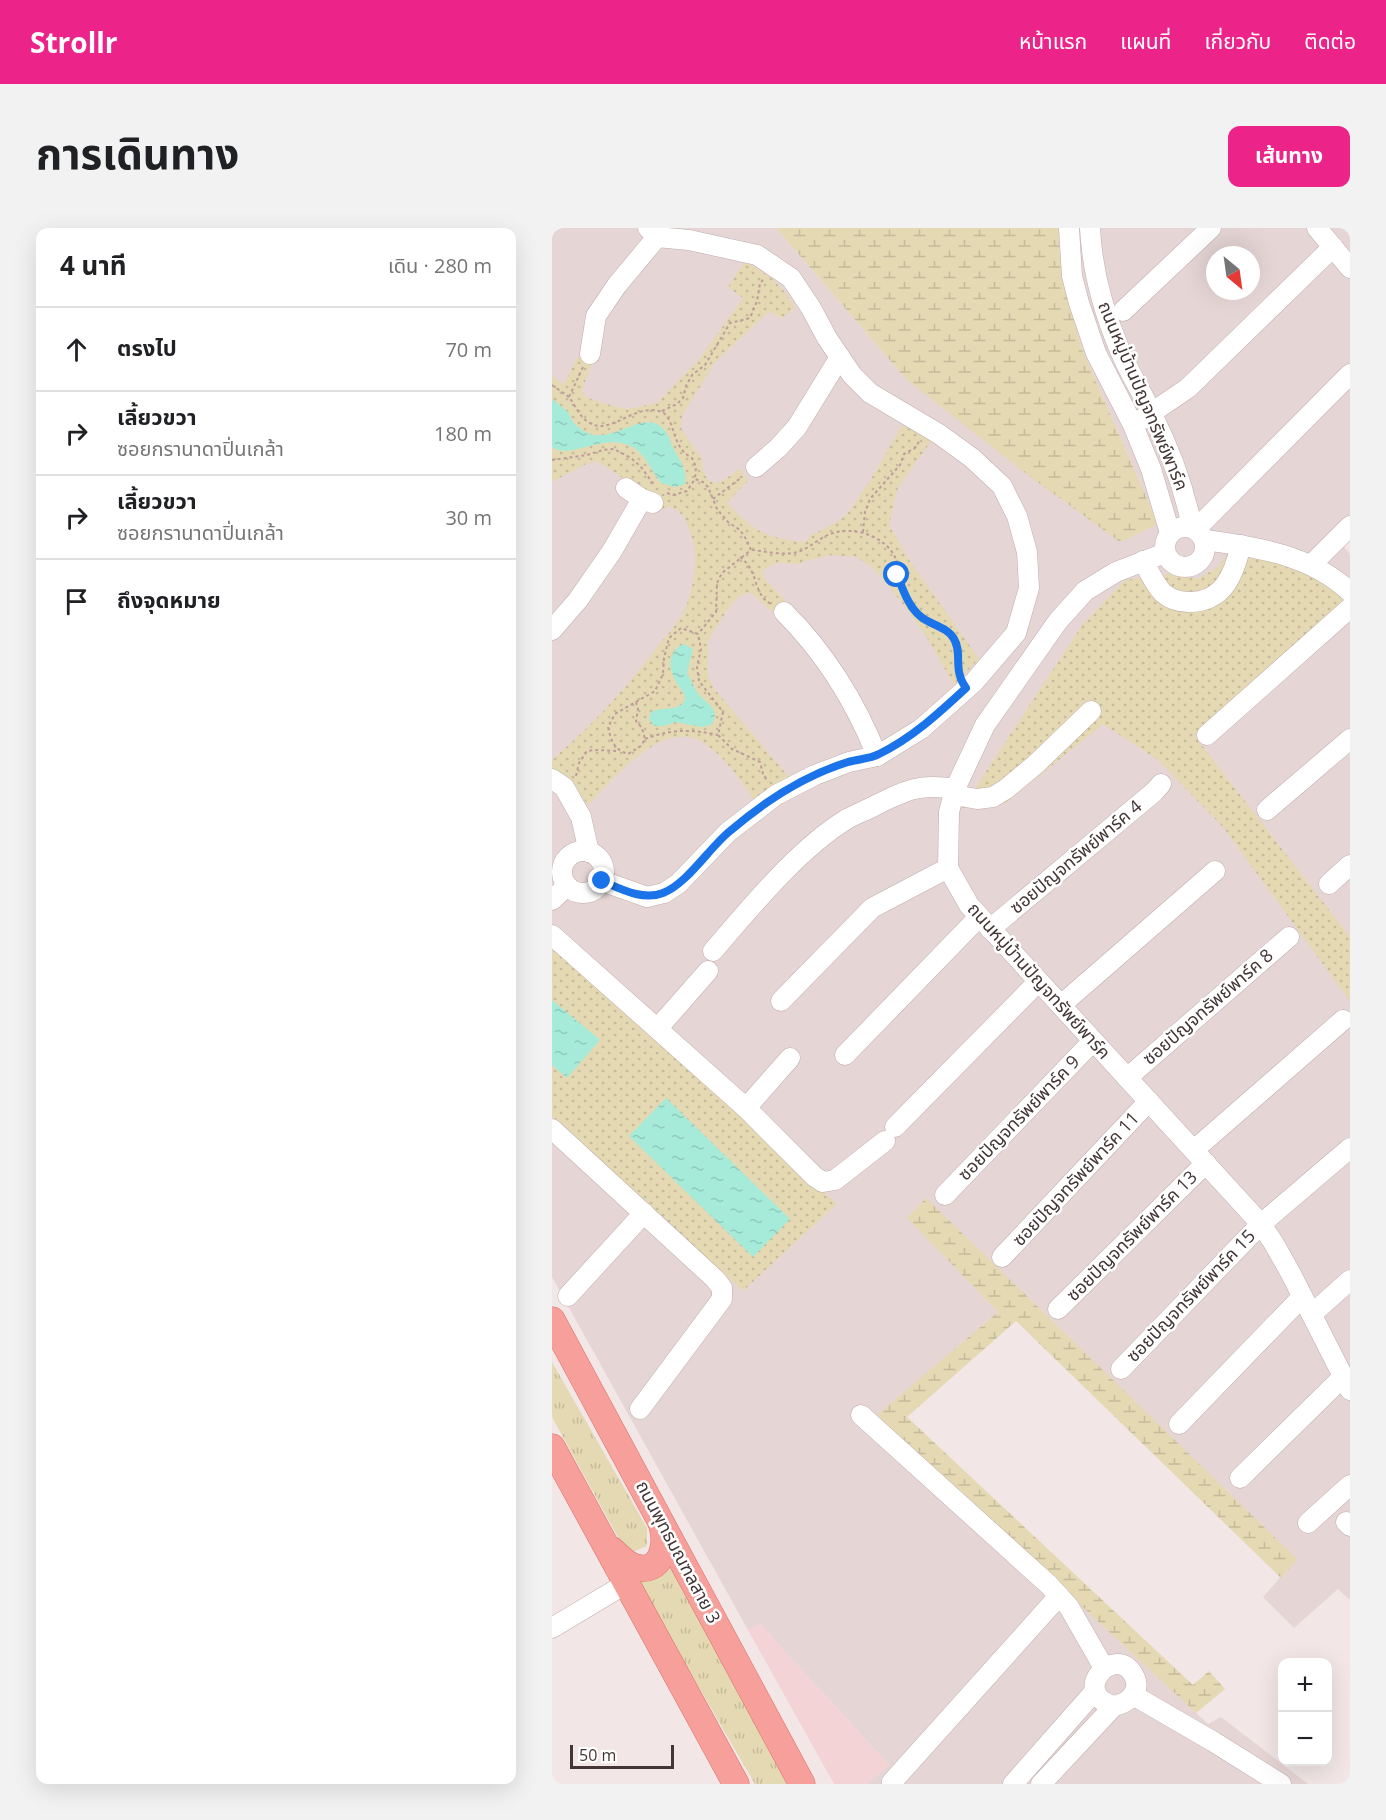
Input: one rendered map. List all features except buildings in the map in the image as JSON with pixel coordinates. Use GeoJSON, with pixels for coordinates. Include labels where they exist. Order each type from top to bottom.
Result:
{"type":"FeatureCollection","features":[{"type":"Feature","properties":{"kind":"main road","name":"ถนนพุทธมณฑลสาย 3"},"geometry":{"type":"LineString","coordinates":[[552,1320],[802,1784]]}},
{"type":"Feature","properties":{"kind":"main road"},"geometry":{"type":"LineString","coordinates":[[552,1447],[736,1784]]}},
{"type":"Feature","properties":{"kind":"main road"},"geometry":{"type":"LineString","coordinates":[[605,1544],[626,1563],[636,1567],[647,1568],[657,1563],[662,1556],[664,1545],[664,1533],[659,1517]]}},
{"type":"Feature","properties":{"kind":"street","name":"ถนนหมู่บ้านปัญจทรัพย์พาร์ค"},"geometry":{"type":"LineString","coordinates":[[1069,228],[1072,276],[1079,303],[1096,353],[1129,417],[1151,469],[1170,533]]}},
{"type":"Feature","properties":{"kind":"street","name":"ถนนหมู่บ้านปัญจทรัพย์พาร์ค"},"geometry":{"type":"LineString","coordinates":[[1090,228],[1096,280],[1120,350],[1148,406],[1180,482],[1197,532]]}},
{"type":"Feature","properties":{"kind":"street"},"geometry":{"type":"LineString","coordinates":[[1123,311],[1211,228]]}},
{"type":"Feature","properties":{"kind":"street"},"geometry":{"type":"LineString","coordinates":[[1317,228],[1350,268]]}},
{"type":"Feature","properties":{"kind":"street"},"geometry":{"type":"LineString","coordinates":[[590,354],[596,316],[653,232],[757,255],[791,278],[852,375],[870,393],[927,427],[972,458],[1002,486],[1017,516],[1027,552],[1029,588],[1016,633],[966,688],[921,729],[877,756],[849,762],[815,775],[776,795],[728,832],[678,884],[664,893],[647,897],[602,881]]}},
{"type":"Feature","properties":{"kind":"street"},"geometry":{"type":"LineString","coordinates":[[1129,417],[1188,388],[1333,247]]}},
{"type":"Feature","properties":{"kind":"street"},"geometry":{"type":"LineString","coordinates":[[756,467],[797,427],[840,357]]}},
{"type":"Feature","properties":{"kind":"street"},"geometry":{"type":"LineString","coordinates":[[1197,532],[1350,374]]}},
{"type":"Feature","properties":{"kind":"street"},"geometry":{"type":"LineString","coordinates":[[552,630],[578,600],[649,494]]}},
{"type":"Feature","properties":{"kind":"street"},"geometry":{"type":"LineString","coordinates":[[1311,565],[1350,526]]}},
{"type":"Feature","properties":{"kind":"street"},"geometry":{"type":"LineString","coordinates":[[1197,532],[1204,554],[1200,560],[1195,565],[1181,567],[1169,560],[1164,546],[1170,533],[1180,527],[1296,558],[1337,580],[1350,592]]}},
{"type":"Feature","properties":{"kind":"street"},"geometry":{"type":"LineString","coordinates":[[1143,561],[1162,592],[1178,602],[1200,602],[1214,596],[1228,582],[1236,566],[1241,545]]}},
{"type":"Feature","properties":{"kind":"street"},"geometry":{"type":"LineString","coordinates":[[781,1001],[872,908],[948,868],[949,812],[954,792],[985,725],[1058,621],[1085,591],[1116,572],[1165,553]]}},
{"type":"Feature","properties":{"kind":"street"},"geometry":{"type":"LineString","coordinates":[[1207,735],[1350,608]]}},
{"type":"Feature","properties":{"kind":"street"},"geometry":{"type":"LineString","coordinates":[[784,612],[801,629],[829,666],[866,726],[877,756]]}},
{"type":"Feature","properties":{"kind":"street"},"geometry":{"type":"LineString","coordinates":[[713,951],[808,848],[847,819],[915,788],[937,786],[977,799],[993,797],[1036,764],[1091,711]]}},
{"type":"Feature","properties":{"kind":"street"},"geometry":{"type":"LineString","coordinates":[[1267,810],[1350,739]]}},
{"type":"Feature","properties":{"kind":"street"},"geometry":{"type":"LineString","coordinates":[[558,783],[581,817],[589,852]]}},
{"type":"Feature","properties":{"kind":"street","name":"ซอยปัญจทรัพย์พาร์ค 4"},"geometry":{"type":"LineString","coordinates":[[845,1055],[985,923],[1154,792],[1161,784]]}},
{"type":"Feature","properties":{"kind":"street"},"geometry":{"type":"LineString","coordinates":[[575,852],[589,852],[597,856],[602,863],[604,872],[602,881],[590,892],[573,891],[567,886],[561,874],[565,861],[575,852]]}},
{"type":"Feature","properties":{"kind":"street"},"geometry":{"type":"LineString","coordinates":[[1329,884],[1350,865]]}},
{"type":"Feature","properties":{"kind":"street","name":"ถนนหมู่บ้านปัญจทรัพย์พาร์ค"},"geometry":{"type":"LineString","coordinates":[[948,868],[969,905],[1261,1224],[1274,1242],[1347,1383]]}},
{"type":"Feature","properties":{"kind":"street"},"geometry":{"type":"LineString","coordinates":[[1061,1005],[1215,871]]}},
{"type":"Feature","properties":{"kind":"street"},"geometry":{"type":"LineString","coordinates":[[552,900],[567,886]]}},
{"type":"Feature","properties":{"kind":"street"},"geometry":{"type":"LineString","coordinates":[[552,935],[746,1108],[815,1177],[823,1182],[835,1180],[890,1134],[1038,982]]}},
{"type":"Feature","properties":{"kind":"street","name":"ซอยปัญจทรัพย์พาร์ค 8"},"geometry":{"type":"LineString","coordinates":[[1127,1078],[1289,937]]}},
{"type":"Feature","properties":{"kind":"street"},"geometry":{"type":"LineString","coordinates":[[658,1028],[708,971]]}},
{"type":"Feature","properties":{"kind":"street","name":"ซอยปัญจทรัพย์พาร์ค 13"},"geometry":{"type":"LineString","coordinates":[[1058,1309],[1200,1156],[1343,1020]]}},
{"type":"Feature","properties":{"kind":"street","name":"ซอยปัญจทรัพย์พาร์ค 9"},"geometry":{"type":"LineString","coordinates":[[945,1196],[1093,1041]]}},
{"type":"Feature","properties":{"kind":"street"},"geometry":{"type":"LineString","coordinates":[[746,1108],[790,1058]]}},
{"type":"Feature","properties":{"kind":"street","name":"ซอยปัญจทรัพย์พาร์ค 11"},"geometry":{"type":"LineString","coordinates":[[1002,1257],[1149,1101]]}},
{"type":"Feature","properties":{"kind":"street"},"geometry":{"type":"LineString","coordinates":[[555,1139],[645,1213],[722,1288],[722,1299],[640,1409]]}},
{"type":"Feature","properties":{"kind":"street","name":"ซอยปัญจทรัพย์พาร์ค 15"},"geometry":{"type":"LineString","coordinates":[[1121,1369],[1261,1224],[1350,1148]]}},
{"type":"Feature","properties":{"kind":"street"},"geometry":{"type":"LineString","coordinates":[[568,1296],[645,1213]]}},
{"type":"Feature","properties":{"kind":"street"},"geometry":{"type":"LineString","coordinates":[[1179,1424],[1307,1305],[1350,1280]]}},
{"type":"Feature","properties":{"kind":"street"},"geometry":{"type":"LineString","coordinates":[[1240,1478],[1347,1383]]}},
{"type":"Feature","properties":{"kind":"street"},"geometry":{"type":"LineString","coordinates":[[861,1415],[1049,1585],[1069,1607],[1104,1668]]}},
{"type":"Feature","properties":{"kind":"street"},"geometry":{"type":"LineString","coordinates":[[1308,1523],[1350,1485]]}},
{"type":"Feature","properties":{"kind":"street"},"geometry":{"type":"LineString","coordinates":[[552,1628],[627,1583]]}},
{"type":"Feature","properties":{"kind":"street"},"geometry":{"type":"LineString","coordinates":[[893,1784],[892,1782],[1059,1596]]}},
{"type":"Feature","properties":{"kind":"street"},"geometry":{"type":"LineString","coordinates":[[1013,1784],[1095,1691],[1096,1678],[1104,1668],[1112,1665],[1126,1667],[1135,1680],[1136,1687],[1133,1695],[1128,1701],[1114,1706],[1041,1784]]}},
{"type":"Feature","properties":{"kind":"street"},"geometry":{"type":"LineString","coordinates":[[1095,1691],[1106,1703],[1114,1706]]}},
{"type":"Feature","properties":{"kind":"street"},"geometry":{"type":"LineString","coordinates":[[1133,1695],[1281,1784]]}},
{"type":"Feature","properties":{"kind":"path"},"geometry":{"type":"LineString","coordinates":[[661,412],[677,404],[683,398],[692,375],[705,365],[730,323],[750,318],[758,301],[760,283],[776,268]]}},
{"type":"Feature","properties":{"kind":"path"},"geometry":{"type":"LineString","coordinates":[[569,396],[590,354]]}},
{"type":"Feature","properties":{"kind":"path"},"geometry":{"type":"LineString","coordinates":[[552,385],[569,396],[580,414],[590,424],[604,427],[636,412],[650,410],[661,412],[671,422],[679,448],[692,458],[696,467],[695,478],[687,491],[673,495],[649,494],[636,463],[614,449],[552,460]]}},
{"type":"Feature","properties":{"kind":"path"},"geometry":{"type":"LineString","coordinates":[[863,532],[865,512],[870,499],[900,465],[904,454],[915,448],[927,427]]}},
{"type":"Feature","properties":{"kind":"path"},"geometry":{"type":"LineString","coordinates":[[713,499],[756,467]]}},
{"type":"Feature","properties":{"kind":"path"},"geometry":{"type":"LineString","coordinates":[[695,478],[708,487],[717,509],[728,522],[740,530],[751,550]]}},
{"type":"Feature","properties":{"kind":"path"},"geometry":{"type":"LineString","coordinates":[[698,634],[716,612],[717,583],[722,573],[751,550],[793,553],[831,533],[863,532],[880,540],[893,552],[897,561],[897,575],[910,605],[918,615],[929,623],[943,628],[954,637],[960,675],[966,688]]}},
{"type":"Feature","properties":{"kind":"path"},"geometry":{"type":"LineString","coordinates":[[740,557],[748,564],[764,600],[784,612]]}},
{"type":"Feature","properties":{"kind":"path"},"geometry":{"type":"LineString","coordinates":[[619,751],[611,742],[608,727],[615,714],[655,691],[663,674],[669,638],[681,628],[698,634]]}},
{"type":"Feature","properties":{"kind":"path"},"geometry":{"type":"LineString","coordinates":[[698,634],[701,649],[697,667],[699,681],[723,712],[718,735]]}},
{"type":"Feature","properties":{"kind":"path"},"geometry":{"type":"LineString","coordinates":[[636,702],[638,709],[636,722],[642,728],[645,739]]}},
{"type":"Feature","properties":{"kind":"path"},"geometry":{"type":"LineString","coordinates":[[558,783],[575,779],[579,763],[587,751],[598,749],[628,754],[641,746],[645,739],[661,733],[680,730],[718,735],[732,749],[760,762],[763,774],[776,795]]}},
{"type":"Feature","properties":{"kind":"shaded area"},"geometry":{"type":"Polygon","coordinates":[[[552,228],[776,228],[907,380],[1158,524],[1081,347],[1059,248],[1060,228],[1350,228],[1350,541],[1344,547],[1350,554],[1350,1600],[1338,1589],[1294,1628],[1263,1597],[1296,1559],[908,1218],[998,1312],[878,1415],[1208,1724],[1221,1717],[1278,1761],[1278,1766],[1285,1766],[1308,1784],[866,1784],[889,1765],[760,1624],[748,1630],[552,1277],[552,228]]]}},
{"type":"Feature","properties":{"kind":"shaded area"},"geometry":{"type":"Polygon","coordinates":[[[760,1624],[889,1765],[866,1784],[834,1784],[748,1630],[760,1624]]]}},
{"type":"Feature","properties":{"kind":"green space"},"geometry":{"type":"Polygon","coordinates":[[[776,228],[1060,228],[1059,248],[1081,347],[1158,524],[1120,542],[1029,476],[907,380],[776,228]]]}},
{"type":"Feature","properties":{"kind":"green space"},"geometry":{"type":"Polygon","coordinates":[[[744,262],[774,280],[795,308],[781,319],[770,311],[715,362],[682,416],[681,428],[702,459],[707,479],[714,483],[721,482],[740,469],[748,481],[727,502],[744,520],[761,531],[792,541],[805,542],[812,535],[837,522],[849,512],[902,425],[932,440],[898,487],[889,525],[911,563],[979,659],[954,685],[925,634],[892,590],[871,566],[856,557],[832,555],[800,564],[776,563],[763,570],[764,578],[786,601],[772,612],[749,592],[740,596],[729,607],[708,641],[708,677],[716,691],[789,777],[755,801],[732,769],[702,742],[687,737],[671,738],[639,755],[588,805],[568,778],[552,768],[552,760],[608,706],[678,622],[690,596],[695,555],[692,537],[685,518],[679,512],[669,506],[662,510],[657,508],[629,482],[597,461],[586,464],[552,482],[552,375],[564,384],[578,356],[593,360],[582,390],[585,397],[627,409],[657,403],[701,357],[743,298],[728,287],[744,262]]]}},
{"type":"Feature","properties":{"kind":"green space"},"geometry":{"type":"Polygon","coordinates":[[[1229,552],[1263,559],[1307,574],[1348,599],[1194,735],[1350,937],[1350,1001],[1223,827],[1158,760],[1103,724],[1006,803],[962,808],[1083,624],[1125,580],[1168,574],[1198,579],[1218,567],[1229,552]]]}},
{"type":"Feature","properties":{"kind":"green space"},"geometry":{"type":"Polygon","coordinates":[[[552,945],[837,1204],[743,1291],[552,1116],[552,945]]]}},
{"type":"Feature","properties":{"kind":"green space"},"geometry":{"type":"Polygon","coordinates":[[[926,1198],[1297,1559],[1281,1578],[1016,1321],[907,1417],[1193,1685],[1209,1671],[1225,1689],[1196,1713],[877,1415],[998,1312],[907,1218],[926,1198]]]}},
{"type":"Feature","properties":{"kind":"green space"},"geometry":{"type":"Polygon","coordinates":[[[552,1362],[647,1528],[647,1546],[633,1552],[620,1541],[552,1417],[552,1362]]]}},
{"type":"Feature","properties":{"kind":"green space"},"geometry":{"type":"Polygon","coordinates":[[[673,1560],[790,1784],[755,1784],[638,1582],[658,1576],[673,1560]]]}},
{"type":"Feature","properties":{"kind":"water"},"geometry":{"type":"Polygon","coordinates":[[[552,399],[567,411],[576,425],[594,435],[605,435],[645,422],[662,427],[682,464],[685,484],[675,487],[661,483],[642,455],[628,445],[616,442],[604,443],[570,450],[552,447],[552,399]]]}},
{"type":"Feature","properties":{"kind":"water"},"geometry":{"type":"Polygon","coordinates":[[[684,644],[693,649],[687,673],[698,694],[712,707],[715,714],[713,723],[701,727],[676,722],[654,726],[649,719],[651,712],[679,706],[685,699],[671,666],[674,651],[684,644]]]}},
{"type":"Feature","properties":{"kind":"water"},"geometry":{"type":"Polygon","coordinates":[[[552,1000],[600,1040],[567,1078],[552,1065],[552,1000]]]}},
{"type":"Feature","properties":{"kind":"water"},"geometry":{"type":"Polygon","coordinates":[[[666,1098],[790,1219],[753,1257],[629,1136],[666,1098]]]}},
{"type":"Feature","properties":{"kind":"route"},"geometry":{"type":"LineString","coordinates":[[602,881],[647,897],[664,893],[678,884],[728,832],[776,795],[815,775],[849,762],[877,756],[921,729],[966,688],[960,675],[954,637],[943,628],[929,623],[918,615],[910,605],[897,575]]}}]}
